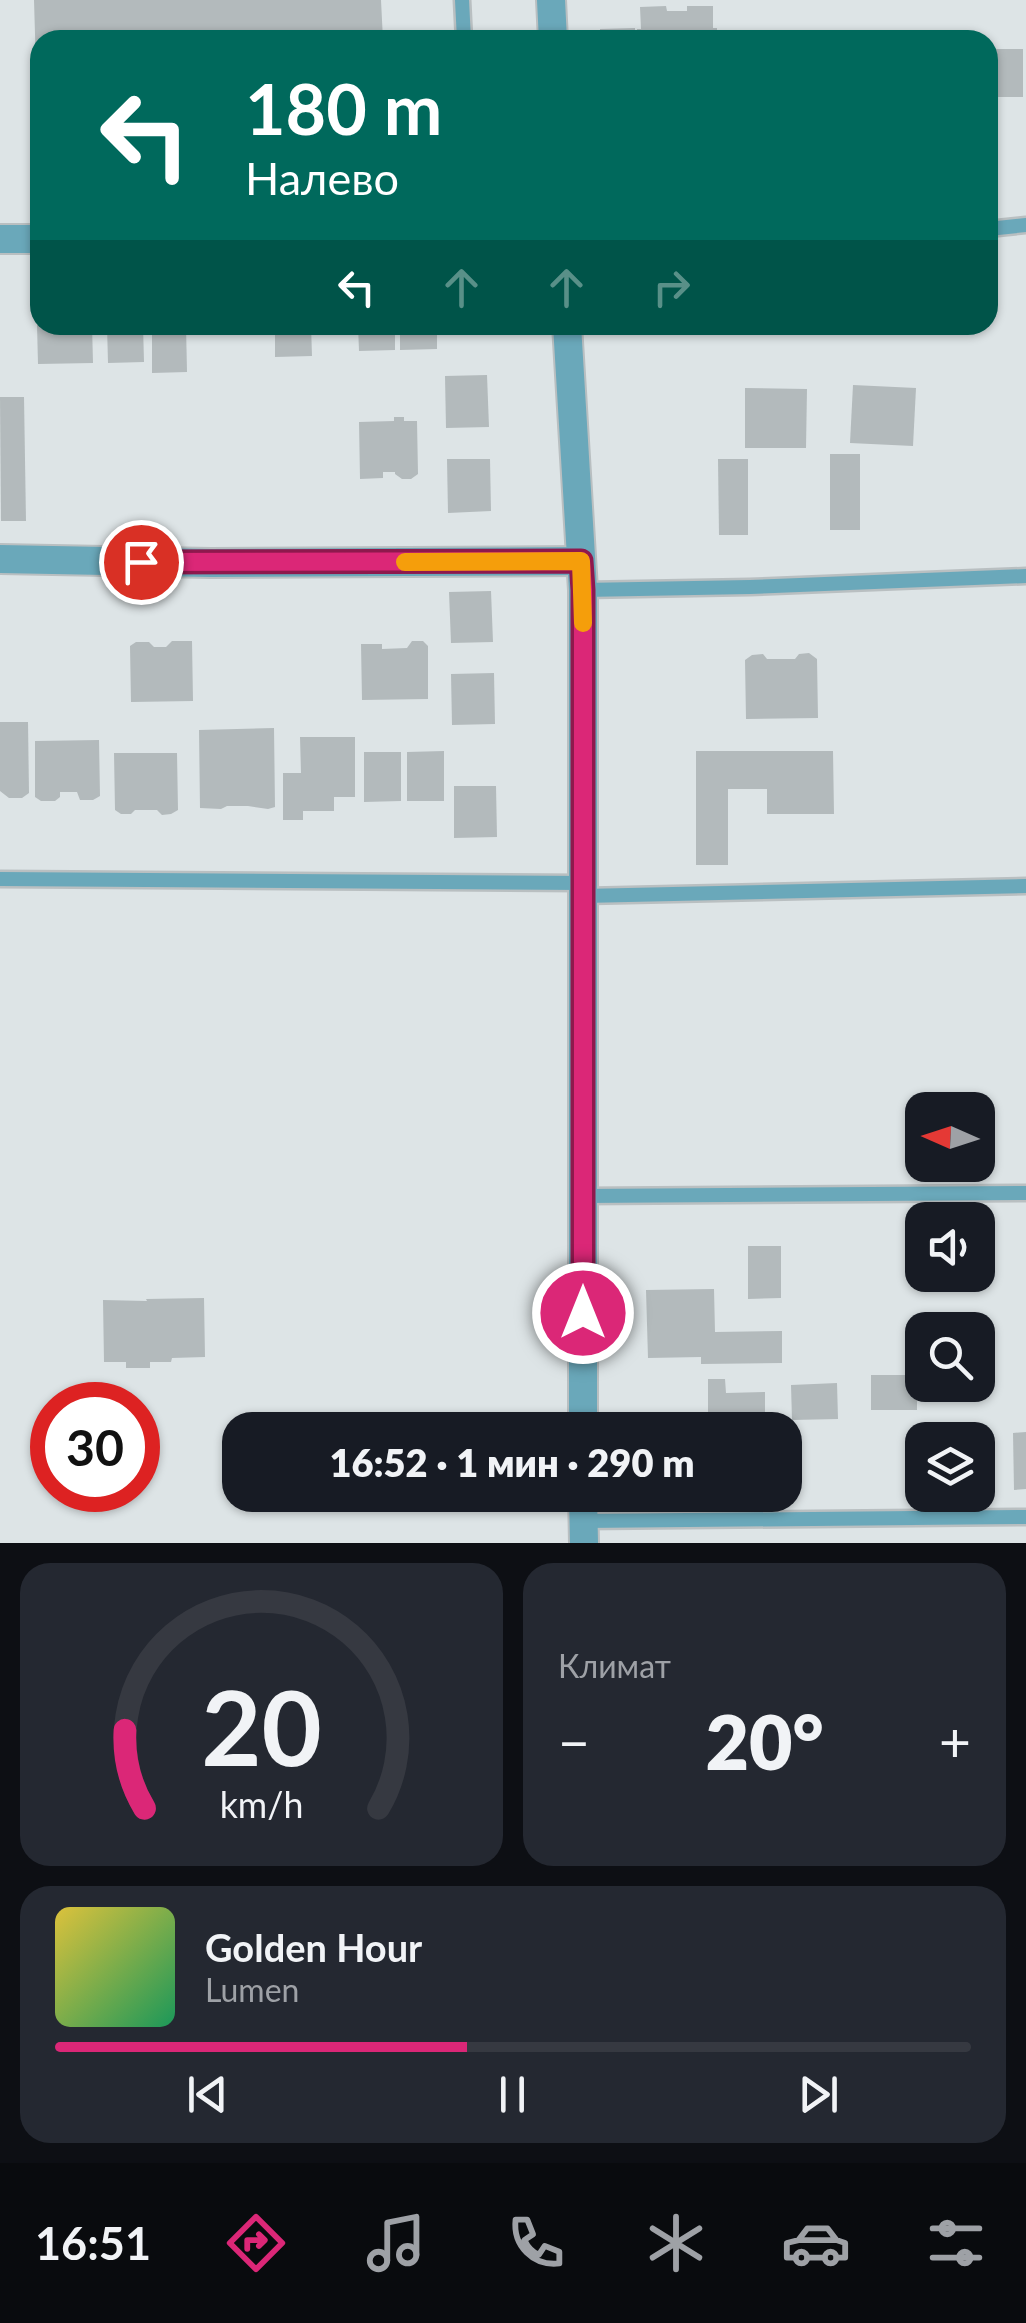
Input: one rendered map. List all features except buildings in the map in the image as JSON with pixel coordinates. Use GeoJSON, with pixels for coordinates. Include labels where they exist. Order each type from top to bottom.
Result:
{"type":"FeatureCollection","features":[{"type":"Feature","properties":{"kind":"street"},"geometry":{"type":"LineString","coordinates":[[551,0],[552,30]]}},
{"type":"Feature","properties":{"kind":"street"},"geometry":{"type":"LineString","coordinates":[[0,240],[30,239]]}},
{"type":"Feature","properties":{"kind":"street"},"geometry":{"type":"LineString","coordinates":[[568,335],[582,575],[583,1412]]}},
{"type":"Feature","properties":{"kind":"street"},"geometry":{"type":"LineString","coordinates":[[0,559],[582,575]]}},
{"type":"Feature","properties":{"kind":"lane"},"geometry":{"type":"LineString","coordinates":[[462,0],[464,30]]}},
{"type":"Feature","properties":{"kind":"lane"},"geometry":{"type":"LineString","coordinates":[[998,227],[1026,226]]}},
{"type":"Feature","properties":{"kind":"lane"},"geometry":{"type":"LineString","coordinates":[[582,575],[750,587],[1026,576]]}},
{"type":"Feature","properties":{"kind":"lane"},"geometry":{"type":"LineString","coordinates":[[0,879],[583,889],[1026,886]]}},
{"type":"Feature","properties":{"kind":"lane"},"geometry":{"type":"LineString","coordinates":[[583,1196],[1026,1193]]}},
{"type":"Feature","properties":{"kind":"lane"},"geometry":{"type":"LineString","coordinates":[[584,1520],[1026,1516]]}},
{"type":"Feature","properties":{"kind":"slow traffic"},"geometry":{"type":"LineString","coordinates":[[405,562],[581,561],[583,623]]}},
{"type":"Feature","properties":{"kind":"route"},"geometry":{"type":"LineString","coordinates":[[141,562],[581,561],[583,1313]]}}]}
